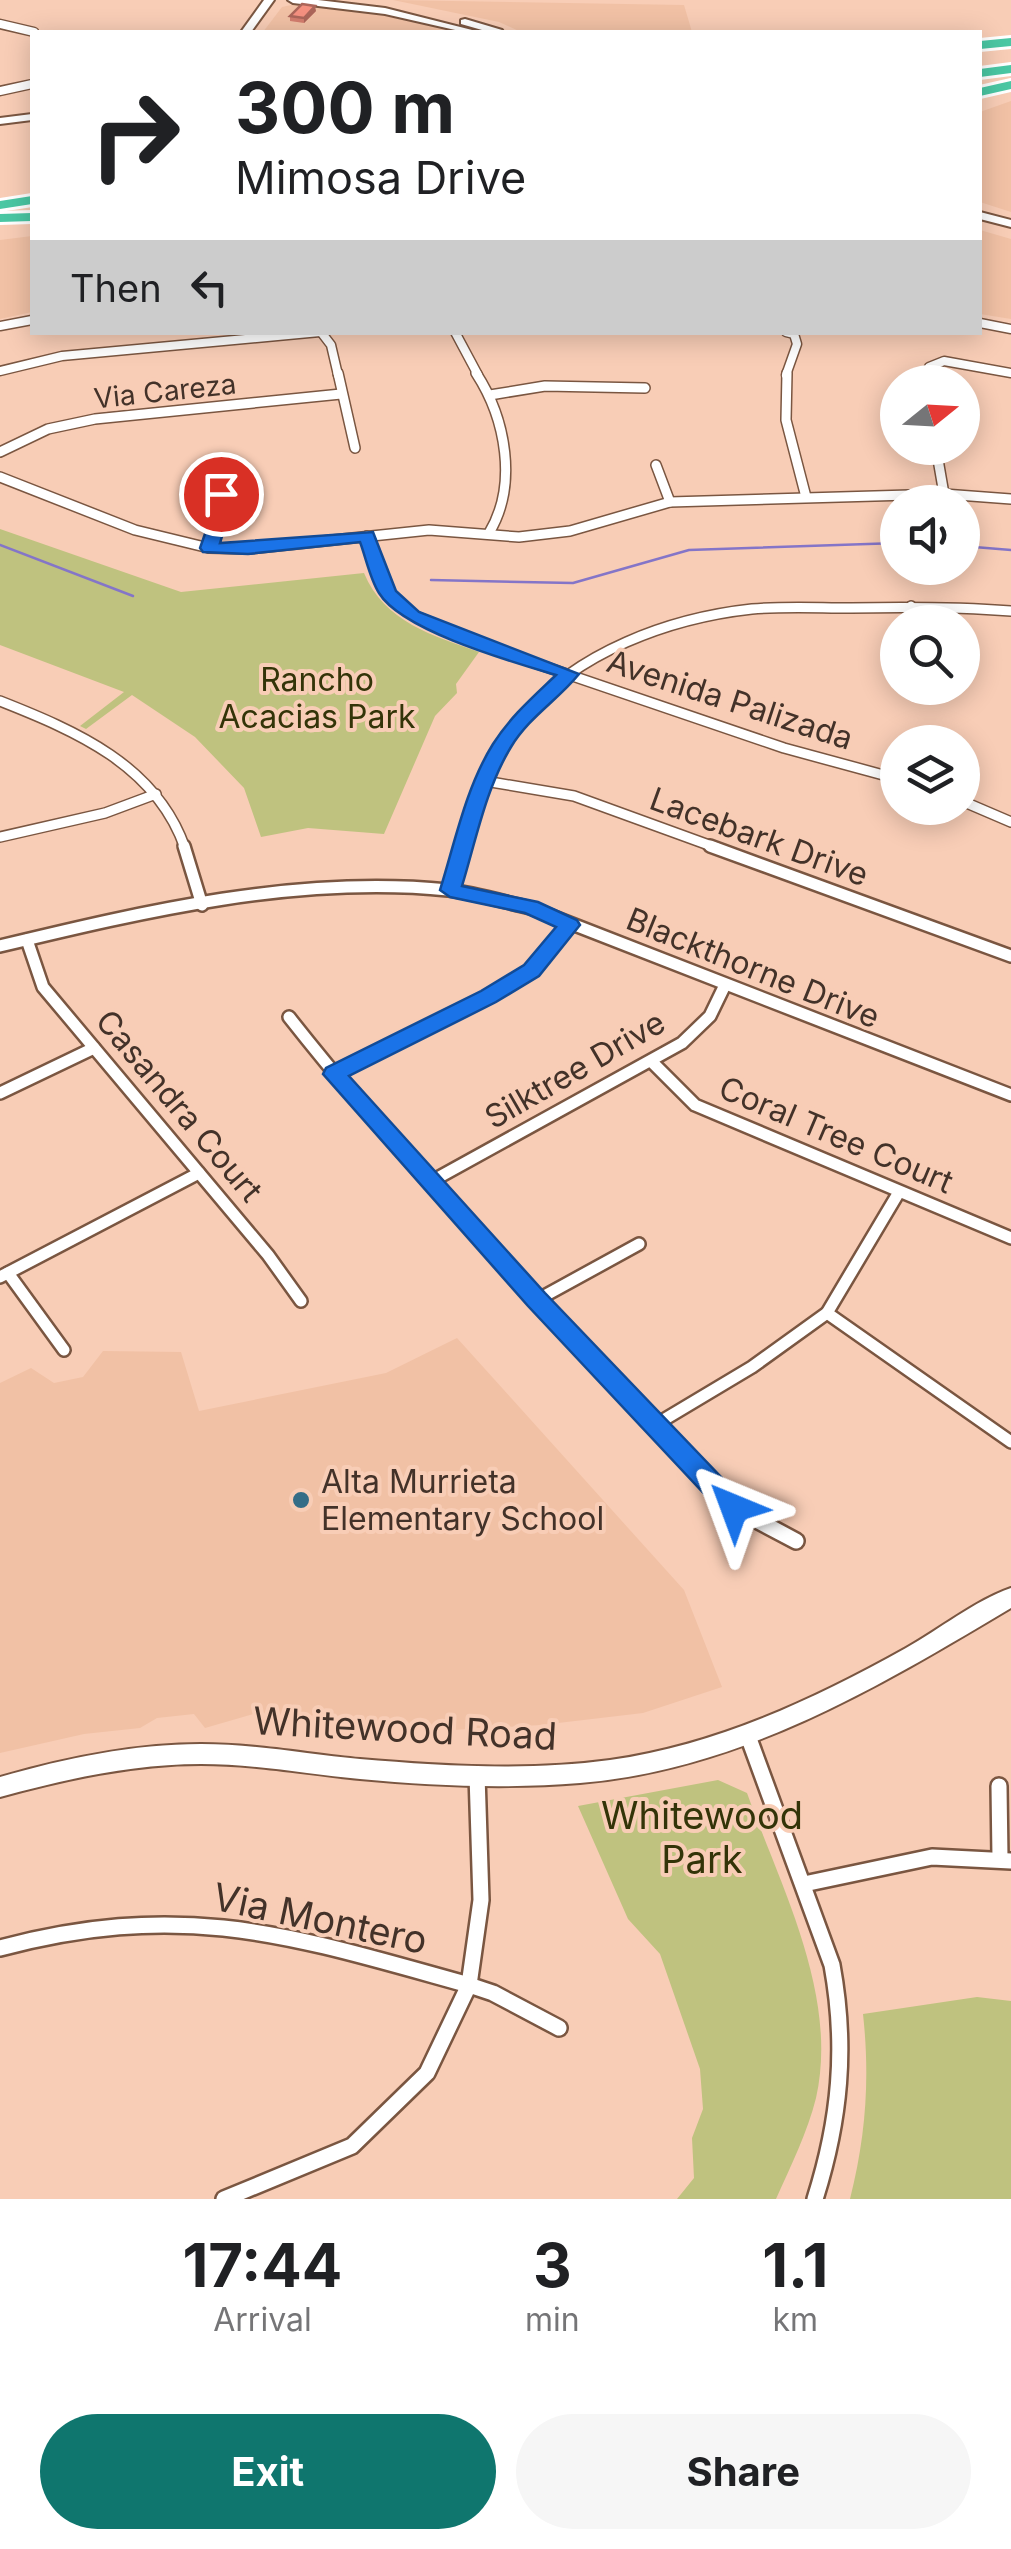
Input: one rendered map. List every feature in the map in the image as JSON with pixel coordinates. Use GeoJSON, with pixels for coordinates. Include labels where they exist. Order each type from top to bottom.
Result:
{"type":"FeatureCollection","features":[{"type":"Feature","properties":{"kind":"highway"},"geometry":{"type":"LineString","coordinates":[[982,45],[1011,42]]}},
{"type":"Feature","properties":{"kind":"highway"},"geometry":{"type":"LineString","coordinates":[[982,61],[1011,56]]}},
{"type":"Feature","properties":{"kind":"highway"},"geometry":{"type":"LineString","coordinates":[[982,74],[1011,69]]}},
{"type":"Feature","properties":{"kind":"highway"},"geometry":{"type":"LineString","coordinates":[[982,92],[1011,85]]}},
{"type":"Feature","properties":{"kind":"highway"},"geometry":{"type":"LineString","coordinates":[[0,205],[30,206]]}},
{"type":"Feature","properties":{"kind":"highway"},"geometry":{"type":"LineString","coordinates":[[0,218],[30,206]]}},
{"type":"Feature","properties":{"kind":"main road"},"geometry":{"type":"LineString","coordinates":[[248,30],[270,0]]}},
{"type":"Feature","properties":{"kind":"main road"},"geometry":{"type":"LineString","coordinates":[[293,0],[453,22],[480,30]]}},
{"type":"Feature","properties":{"kind":"main road"},"geometry":{"type":"LineString","coordinates":[[348,0],[489,30]]}},
{"type":"Feature","properties":{"kind":"main road"},"geometry":{"type":"LineString","coordinates":[[453,22],[471,30]]}},
{"type":"Feature","properties":{"kind":"main road"},"geometry":{"type":"LineString","coordinates":[[0,121],[30,116]]}},
{"type":"Feature","properties":{"kind":"main road"},"geometry":{"type":"LineString","coordinates":[[982,216],[1011,224]]}},
{"type":"Feature","properties":{"kind":"main road","name":"Whitewood Road"},"geometry":{"type":"LineString","coordinates":[[0,1786],[97,1764],[198,1754],[269,1757],[360,1769],[477,1774],[550,1775],[614,1770],[748,1736],[846,1689],[1011,1598]]}},
{"type":"Feature","properties":{"kind":"street"},"geometry":{"type":"LineString","coordinates":[[0,24],[30,31]]}},
{"type":"Feature","properties":{"kind":"street"},"geometry":{"type":"LineString","coordinates":[[0,91],[30,84]]}},
{"type":"Feature","properties":{"kind":"street"},"geometry":{"type":"LineString","coordinates":[[0,326],[30,320]]}},
{"type":"Feature","properties":{"kind":"street"},"geometry":{"type":"LineString","coordinates":[[982,323],[1011,330]]}},
{"type":"Feature","properties":{"kind":"street"},"geometry":{"type":"LineString","coordinates":[[0,372],[62,356],[288,335]]}},
{"type":"Feature","properties":{"kind":"street"},"geometry":{"type":"LineString","coordinates":[[323,335],[331,345],[355,448]]}},
{"type":"Feature","properties":{"kind":"street"},"geometry":{"type":"LineString","coordinates":[[794,335],[796,344],[786,364],[783,408],[806,497]]}},
{"type":"Feature","properties":{"kind":"street"},"geometry":{"type":"LineString","coordinates":[[456,336],[475,376],[490,395],[501,426],[505,490],[501,512],[489,533]]}},
{"type":"Feature","properties":{"kind":"street"},"geometry":{"type":"LineString","coordinates":[[935,365],[944,361],[965,365]]}},
{"type":"Feature","properties":{"kind":"street"},"geometry":{"type":"LineString","coordinates":[[980,368],[1011,374]]}},
{"type":"Feature","properties":{"kind":"street"},"geometry":{"type":"LineString","coordinates":[[490,395],[545,386],[645,388]]}},
{"type":"Feature","properties":{"kind":"street","name":"Via Careza"},"geometry":{"type":"LineString","coordinates":[[0,452],[48,429],[94,420],[341,394]]}},
{"type":"Feature","properties":{"kind":"street"},"geometry":{"type":"LineString","coordinates":[[656,465],[670,502]]}},
{"type":"Feature","properties":{"kind":"street"},"geometry":{"type":"LineString","coordinates":[[0,476],[135,530],[209,548],[248,549],[429,530],[520,536],[570,531],[670,502],[880,495]]}},
{"type":"Feature","properties":{"kind":"street"},"geometry":{"type":"LineString","coordinates":[[209,548],[220,514],[221,494]]}},
{"type":"Feature","properties":{"kind":"street"},"geometry":{"type":"LineString","coordinates":[[980,497],[1011,499]]}},
{"type":"Feature","properties":{"kind":"street","name":"Avenida Palizada"},"geometry":{"type":"LineString","coordinates":[[367,536],[388,593],[412,616],[505,653],[784,748],[880,773]]}},
{"type":"Feature","properties":{"kind":"street"},"geometry":{"type":"LineString","coordinates":[[450,890],[485,781],[501,746],[526,713],[597,654],[708,617],[748,610],[880,607]]}},
{"type":"Feature","properties":{"kind":"street"},"geometry":{"type":"LineString","coordinates":[[980,609],[1011,611]]}},
{"type":"Feature","properties":{"kind":"street"},"geometry":{"type":"LineString","coordinates":[[0,700],[96,743],[156,794],[176,826],[202,905]]}},
{"type":"Feature","properties":{"kind":"street","name":"Lacebark Drive"},"geometry":{"type":"LineString","coordinates":[[485,781],[574,796],[1011,956]]}},
{"type":"Feature","properties":{"kind":"street"},"geometry":{"type":"LineString","coordinates":[[0,837],[105,813],[156,794]]}},
{"type":"Feature","properties":{"kind":"street"},"geometry":{"type":"LineString","coordinates":[[980,809],[1011,822]]}},
{"type":"Feature","properties":{"kind":"street","name":"Blackthorne Drive"},"geometry":{"type":"LineString","coordinates":[[0,946],[202,905],[364,886],[450,890],[531,908],[1011,1095]]}},
{"type":"Feature","properties":{"kind":"street"},"geometry":{"type":"LineString","coordinates":[[334,1074],[488,997],[532,970],[570,925]]}},
{"type":"Feature","properties":{"kind":"street","name":"Casandra Court"},"geometry":{"type":"LineString","coordinates":[[27,940],[43,986],[268,1255],[301,1301]]}},
{"type":"Feature","properties":{"kind":"street","name":"Silktree Drive"},"geometry":{"type":"LineString","coordinates":[[432,1180],[682,1043],[710,1016],[725,986]]}},
{"type":"Feature","properties":{"kind":"street"},"geometry":{"type":"LineString","coordinates":[[289,1017],[334,1074],[537,1300],[734,1508],[796,1540]]}},
{"type":"Feature","properties":{"kind":"street"},"geometry":{"type":"LineString","coordinates":[[0,1093],[94,1048]]}},
{"type":"Feature","properties":{"kind":"street","name":"Coral Tree Court"},"geometry":{"type":"LineString","coordinates":[[652,1062],[695,1105],[1011,1238]]}},
{"type":"Feature","properties":{"kind":"street"},"geometry":{"type":"LineString","coordinates":[[64,1350],[4,1275],[199,1173]]}},
{"type":"Feature","properties":{"kind":"street"},"geometry":{"type":"LineString","coordinates":[[655,1425],[752,1367],[827,1314],[899,1192]]}},
{"type":"Feature","properties":{"kind":"street"},"geometry":{"type":"LineString","coordinates":[[537,1300],[639,1244]]}},
{"type":"Feature","properties":{"kind":"street"},"geometry":{"type":"LineString","coordinates":[[827,1314],[1011,1442]]}},
{"type":"Feature","properties":{"kind":"street"},"geometry":{"type":"LineString","coordinates":[[748,1736],[832,1965],[840,2004],[844,2060],[834,2142],[815,2199]]}},
{"type":"Feature","properties":{"kind":"street"},"geometry":{"type":"LineString","coordinates":[[224,2199],[352,2146],[427,2073],[469,1985],[481,1900],[477,1774]]}},
{"type":"Feature","properties":{"kind":"street"},"geometry":{"type":"LineString","coordinates":[[804,1884],[889,1862],[947,1854],[1006,1859],[999,1786]]}},
{"type":"Feature","properties":{"kind":"street","name":"Via Montero"},"geometry":{"type":"LineString","coordinates":[[0,1948],[57,1932],[110,1925],[205,1924],[255,1930],[469,1985],[493,1993],[559,2028]]}},
{"type":"Feature","properties":{"kind":"shaded area"},"geometry":{"type":"Polygon","coordinates":[[[393,0],[684,5],[691,30],[517,30],[499,22],[393,0]]]}},
{"type":"Feature","properties":{"kind":"shaded area"},"geometry":{"type":"Polygon","coordinates":[[[296,4],[376,14],[449,30],[265,30],[282,7],[296,4]]]}},
{"type":"Feature","properties":{"kind":"shaded area"},"geometry":{"type":"Polygon","coordinates":[[[1011,101],[1011,212],[982,203],[982,111],[1011,101]]]}},
{"type":"Feature","properties":{"kind":"shaded area"},"geometry":{"type":"Polygon","coordinates":[[[982,231],[1011,239],[1011,319],[982,314],[982,231]]]}},
{"type":"Feature","properties":{"kind":"shaded area"},"geometry":{"type":"Polygon","coordinates":[[[30,236],[30,312],[0,319],[0,240],[30,236]]]}},
{"type":"Feature","properties":{"kind":"shaded area","name":"Alta Murrieta Elementary School"},"geometry":{"type":"Polygon","coordinates":[[[457,1338],[684,1590],[722,1687],[643,1713],[541,1725],[453,1730],[257,1713],[205,1728],[194,1714],[157,1718],[140,1728],[84,1734],[0,1753],[0,1383],[31,1368],[54,1383],[83,1377],[103,1351],[181,1352],[199,1411],[386,1373],[457,1338]]]}},
{"type":"Feature","properties":{"kind":"green space","name":"Rancho Acacias Park"},"geometry":{"type":"Polygon","coordinates":[[[0,529],[181,592],[364,573],[384,604],[397,615],[428,633],[479,652],[456,684],[457,693],[435,716],[384,834],[308,828],[261,837],[244,788],[195,737],[132,695],[86,729],[80,726],[124,692],[0,645],[0,529]]]}},
{"type":"Feature","properties":{"kind":"green space","name":"Whitewood Park"},"geometry":{"type":"Polygon","coordinates":[[[718,1780],[747,1793],[803,1942],[820,2020],[816,2098],[776,2199],[677,2199],[694,2178],[692,2138],[703,2109],[700,2069],[660,1954],[628,1919],[578,1806],[718,1780]]]}},
{"type":"Feature","properties":{"kind":"green space"},"geometry":{"type":"Polygon","coordinates":[[[977,1997],[1011,2001],[1011,2199],[850,2199],[865,2107],[863,2014],[977,1997]]]}},
{"type":"Feature","properties":{"kind":"building"},"geometry":{"type":"Polygon","coordinates":[[[302,4],[315,6],[304,18],[290,16],[302,4]]]}},
{"type":"Feature","properties":{"kind":"waterway"},"geometry":{"type":"LineString","coordinates":[[431,580],[573,583],[689,550],[880,544]]}},
{"type":"Feature","properties":{"kind":"waterway"},"geometry":{"type":"LineString","coordinates":[[0,545],[133,596]]}},
{"type":"Feature","properties":{"kind":"waterway"},"geometry":{"type":"LineString","coordinates":[[980,547],[1011,550]]}},
{"type":"Feature","properties":{"kind":"place","name":"Alta Murrieta Elementary School"},"geometry":{"type":"Point","coordinates":[301,1500]}},
{"type":"Feature","properties":{"kind":"route"},"geometry":{"type":"LineString","coordinates":[[221,494],[220,514],[209,548],[248,549],[367,536],[388,593],[412,616],[569,674],[526,713],[501,746],[485,781],[450,890],[531,908],[570,925],[532,970],[488,997],[334,1074],[537,1300],[734,1508]]}}]}
